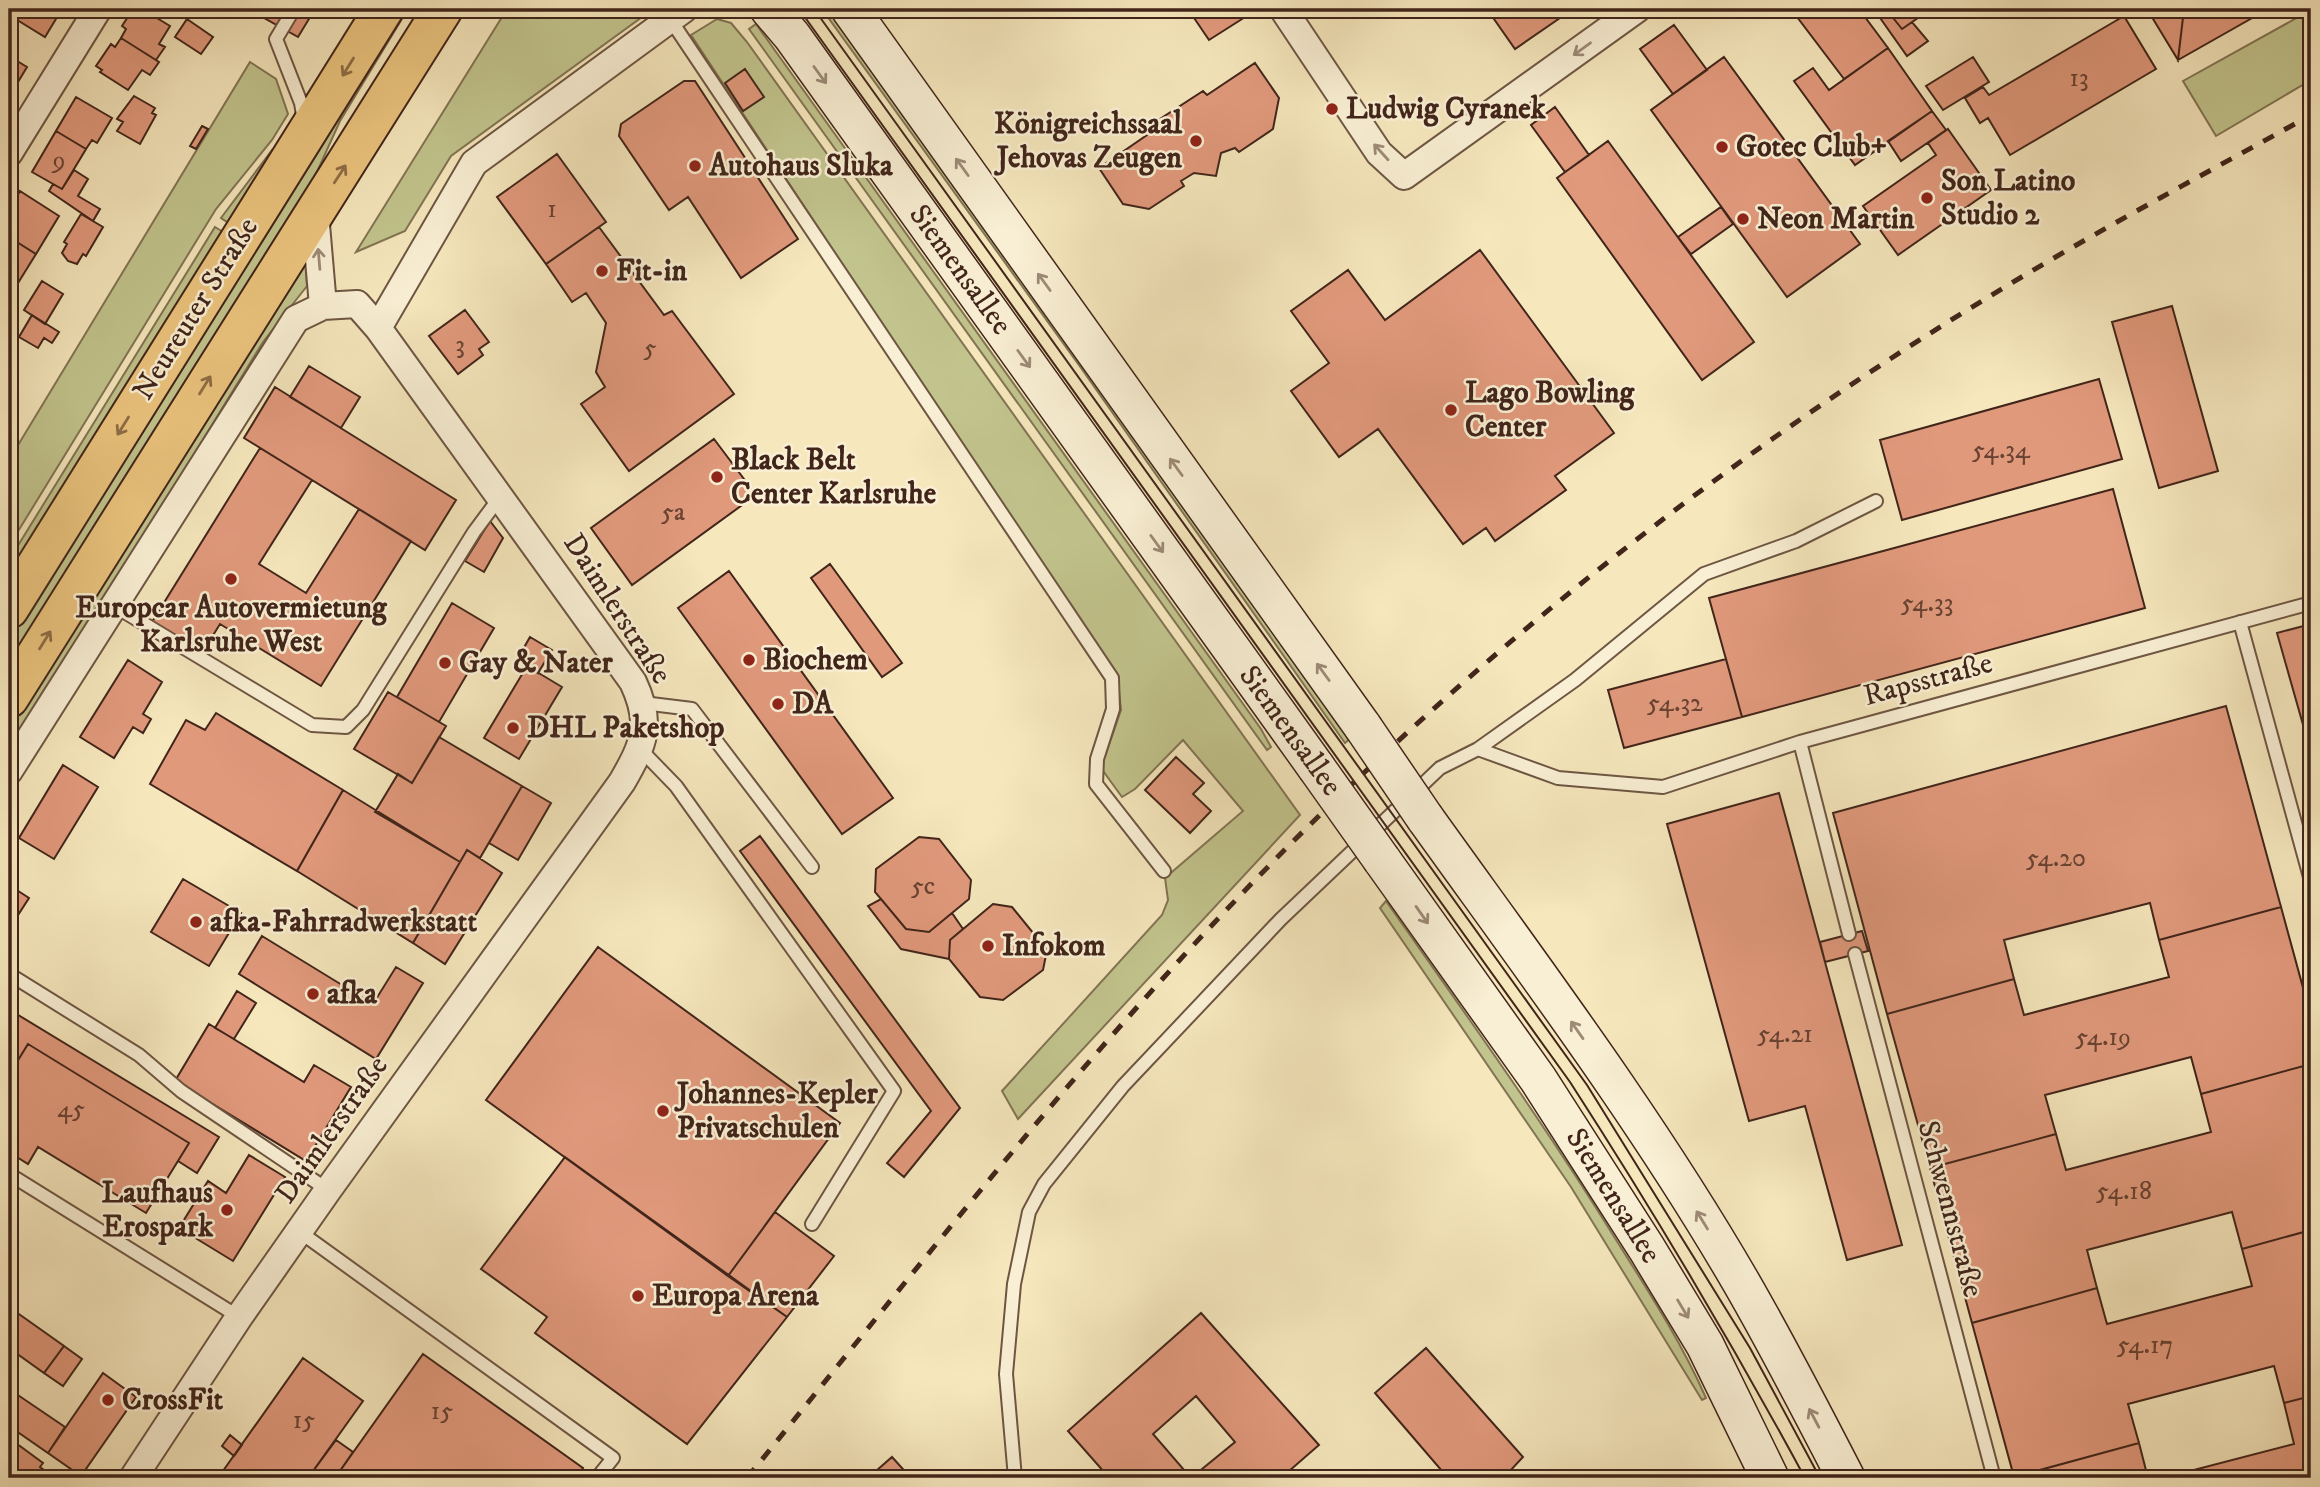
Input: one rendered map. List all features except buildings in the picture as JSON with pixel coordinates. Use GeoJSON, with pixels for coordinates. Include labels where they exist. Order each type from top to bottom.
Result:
{"type":"FeatureCollection","features":[{"type":"Feature","properties":{"kind":"main road","name":"Neureuter Straße"},"geometry":{"type":"LineString","coordinates":[[9,609],[384,9]]}},
{"type":"Feature","properties":{"kind":"main road","name":"Neureuter Straße"},"geometry":{"type":"LineString","coordinates":[[9,698],[443,9]]}},
{"type":"Feature","properties":{"kind":"main road","name":"Siemensallee"},"geometry":{"type":"LineString","coordinates":[[769,9],[792,36],[1538,1079],[1705,1345],[1770,1478]]}},
{"type":"Feature","properties":{"kind":"main road","name":"Siemensallee"},"geometry":{"type":"LineString","coordinates":[[850,9],[1580,1034],[1661,1155],[1740,1282],[1846,1478]]}},
{"type":"Feature","properties":{"kind":"street"},"geometry":{"type":"LineString","coordinates":[[9,153],[98,9]]}},
{"type":"Feature","properties":{"kind":"street"},"geometry":{"type":"LineString","coordinates":[[1283,9],[1379,153],[1404,176],[1637,9]]}},
{"type":"Feature","properties":{"kind":"street"},"geometry":{"type":"LineString","coordinates":[[9,771],[296,319],[323,306],[358,304],[378,328],[474,163],[677,14]]}},
{"type":"Feature","properties":{"kind":"street"},"geometry":{"type":"LineString","coordinates":[[315,213],[323,306]]}},
{"type":"Feature","properties":{"kind":"street","name":"Daimlerstraße"},"geometry":{"type":"LineString","coordinates":[[133,1478],[239,1317],[622,782],[641,750],[646,724],[643,704],[633,682],[378,328]]}},
{"type":"Feature","properties":{"kind":"lane"},"geometry":{"type":"LineString","coordinates":[[294,9],[276,39],[301,103],[306,135]]}},
{"type":"Feature","properties":{"kind":"lane"},"geometry":{"type":"LineString","coordinates":[[677,14],[1112,678],[1113,709],[1097,759],[1096,784],[1164,871]]}},
{"type":"Feature","properties":{"kind":"lane"},"geometry":{"type":"LineString","coordinates":[[113,605],[312,724],[346,727],[363,710],[467,542],[500,497]]}},
{"type":"Feature","properties":{"kind":"lane"},"geometry":{"type":"LineString","coordinates":[[1015,1478],[1006,1374],[1014,1284],[1029,1212],[1044,1184],[1123,1086],[1281,919],[1440,768],[1478,750],[1575,680],[1704,574],[1796,541],[1877,502]]}},
{"type":"Feature","properties":{"kind":"lane","name":"Rapsstraße"},"geometry":{"type":"LineString","coordinates":[[1478,750],[1558,778],[1663,787],[1800,742],[2311,603]]}},
{"type":"Feature","properties":{"kind":"lane"},"geometry":{"type":"LineString","coordinates":[[2240,622],[2311,881]]}},
{"type":"Feature","properties":{"kind":"lane"},"geometry":{"type":"LineString","coordinates":[[643,704],[692,709],[811,867]]}},
{"type":"Feature","properties":{"kind":"lane"},"geometry":{"type":"LineString","coordinates":[[1800,742],[1849,934]]}},
{"type":"Feature","properties":{"kind":"lane"},"geometry":{"type":"LineString","coordinates":[[641,750],[676,786],[894,1091],[812,1224]]}},
{"type":"Feature","properties":{"kind":"lane","name":"Schwennstraße"},"geometry":{"type":"LineString","coordinates":[[1855,954],[1994,1478]]}},
{"type":"Feature","properties":{"kind":"lane"},"geometry":{"type":"LineString","coordinates":[[9,974],[139,1055],[181,1091],[328,1190]]}},
{"type":"Feature","properties":{"kind":"lane"},"geometry":{"type":"LineString","coordinates":[[9,1174],[239,1317]]}},
{"type":"Feature","properties":{"kind":"lane"},"geometry":{"type":"LineString","coordinates":[[300,1232],[613,1458],[597,1478]]}},
{"type":"Feature","properties":{"kind":"green space"},"geometry":{"type":"Polygon","coordinates":[[[398,9],[408,9],[340,121],[307,194],[9,673],[9,641],[398,9]]]}},
{"type":"Feature","properties":{"kind":"green space"},"geometry":{"type":"Polygon","coordinates":[[[507,9],[653,9],[451,156],[405,231],[356,252],[507,9]]]}},
{"type":"Feature","properties":{"kind":"green space"},"geometry":{"type":"Polygon","coordinates":[[[822,9],[829,9],[1352,737],[1345,743],[1081,368],[822,9]]]}},
{"type":"Feature","properties":{"kind":"green space"},"geometry":{"type":"Polygon","coordinates":[[[2311,10],[2311,80],[2216,136],[2183,81],[2311,10]]]}},
{"type":"Feature","properties":{"kind":"green space"},"geometry":{"type":"Polygon","coordinates":[[[717,19],[731,23],[747,42],[1300,815],[1018,1119],[1002,1091],[1162,915],[1168,900],[1165,878],[1243,811],[1183,740],[1135,789],[1122,797],[1101,768],[1121,710],[1118,682],[691,35],[717,19]]]}},
{"type":"Feature","properties":{"kind":"green space"},"geometry":{"type":"Polygon","coordinates":[[[756,24],[1261,729],[1271,747],[1267,750],[749,29],[756,24]]]}},
{"type":"Feature","properties":{"kind":"green space"},"geometry":{"type":"Polygon","coordinates":[[[250,62],[276,79],[288,114],[272,140],[216,209],[9,546],[9,460],[250,62]]]}},
{"type":"Feature","properties":{"kind":"green space"},"geometry":{"type":"Polygon","coordinates":[[[272,150],[275,152],[230,224],[221,218],[272,150]]]}},
{"type":"Feature","properties":{"kind":"green space"},"geometry":{"type":"Polygon","coordinates":[[[215,227],[223,232],[9,580],[9,560],[215,227]]]}},
{"type":"Feature","properties":{"kind":"green space"},"geometry":{"type":"Polygon","coordinates":[[[305,258],[307,286],[263,342],[9,755],[9,728],[193,427],[305,258]]]}},
{"type":"Feature","properties":{"kind":"green space"},"geometry":{"type":"Polygon","coordinates":[[[1386,901],[1555,1144],[1660,1311],[1706,1398],[1702,1400],[1571,1187],[1380,908],[1386,901]]]}},
{"type":"Feature","properties":{"kind":"tram line"},"geometry":{"type":"LineString","coordinates":[[799,9],[1570,1082],[1692,1278],[1805,1478]]}},
{"type":"Feature","properties":{"kind":"tram line"},"geometry":{"type":"LineString","coordinates":[[814,9],[1587,1085],[1750,1348],[1820,1478]]}},
{"type":"Feature","properties":{"kind":"railway"},"geometry":{"type":"LineString","coordinates":[[747,1478],[1026,1135],[1171,969],[1325,810],[1478,670],[1639,538],[1808,414],[1894,356],[2063,253],[2311,115]]}},
{"type":"Feature","properties":{"kind":"place","name":"Ludwig Cyranek"},"geometry":{"type":"Point","coordinates":[1332,109]}},
{"type":"Feature","properties":{"kind":"place","name":"Königreichssaal Jehovas Zeugen"},"geometry":{"type":"Point","coordinates":[1196,141]}},
{"type":"Feature","properties":{"kind":"place","name":"Gotec Club+"},"geometry":{"type":"Point","coordinates":[1722,147]}},
{"type":"Feature","properties":{"kind":"place","name":"Autohaus Sluka"},"geometry":{"type":"Point","coordinates":[695,166]}},
{"type":"Feature","properties":{"kind":"place","name":"Son Latino Studio 2"},"geometry":{"type":"Point","coordinates":[1927,198]}},
{"type":"Feature","properties":{"kind":"place","name":"Neon Martin"},"geometry":{"type":"Point","coordinates":[1743,219]}},
{"type":"Feature","properties":{"kind":"place","name":"Fit-in"},"geometry":{"type":"Point","coordinates":[602,271]}},
{"type":"Feature","properties":{"kind":"place","name":"Lago Bowling Center"},"geometry":{"type":"Point","coordinates":[1451,410]}},
{"type":"Feature","properties":{"kind":"place","name":"Black Belt Center Karlsruhe"},"geometry":{"type":"Point","coordinates":[717,477]}},
{"type":"Feature","properties":{"kind":"place","name":"Europcar Autovermietung Karlsruhe West"},"geometry":{"type":"Point","coordinates":[231,579]}},
{"type":"Feature","properties":{"kind":"place","name":"Biochem"},"geometry":{"type":"Point","coordinates":[749,660]}},
{"type":"Feature","properties":{"kind":"place","name":"Gay & Nater"},"geometry":{"type":"Point","coordinates":[445,663]}},
{"type":"Feature","properties":{"kind":"place","name":"DA"},"geometry":{"type":"Point","coordinates":[778,704]}},
{"type":"Feature","properties":{"kind":"place","name":"DHL Paketshop"},"geometry":{"type":"Point","coordinates":[513,728]}},
{"type":"Feature","properties":{"kind":"place","name":"afka-Fahrradwerkstatt"},"geometry":{"type":"Point","coordinates":[196,922]}},
{"type":"Feature","properties":{"kind":"place","name":"Infokom"},"geometry":{"type":"Point","coordinates":[988,946]}},
{"type":"Feature","properties":{"kind":"place","name":"afka"},"geometry":{"type":"Point","coordinates":[313,994]}},
{"type":"Feature","properties":{"kind":"place","name":"Johannes-Kepler Privatschulen"},"geometry":{"type":"Point","coordinates":[663,1111]}},
{"type":"Feature","properties":{"kind":"place","name":"Laufhaus Erospark"},"geometry":{"type":"Point","coordinates":[227,1210]}},
{"type":"Feature","properties":{"kind":"place","name":"Europa Arena"},"geometry":{"type":"Point","coordinates":[638,1296]}},
{"type":"Feature","properties":{"kind":"place","name":"CrossFit"},"geometry":{"type":"Point","coordinates":[108,1400]}}]}
